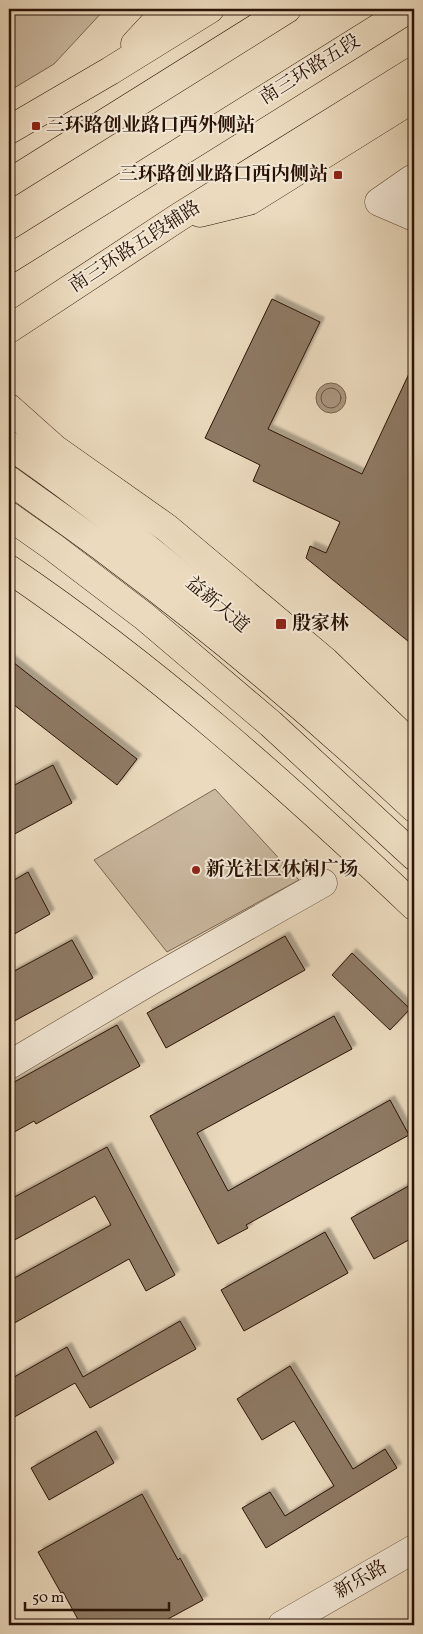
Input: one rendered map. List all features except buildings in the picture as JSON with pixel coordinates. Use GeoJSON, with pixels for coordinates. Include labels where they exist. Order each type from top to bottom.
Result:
{"type":"FeatureCollection","features":[{"type":"Feature","properties":{"kind":"main road"},"geometry":{"type":"LineString","coordinates":[[110,71],[160,17],[171,9]]}},
{"type":"Feature","properties":{"kind":"main road"},"geometry":{"type":"LineString","coordinates":[[9,130],[110,71],[210,9]]}},
{"type":"Feature","properties":{"kind":"main road"},"geometry":{"type":"LineString","coordinates":[[9,184],[287,9]]}},
{"type":"Feature","properties":{"kind":"main road","name":"南三环路五段"},"geometry":{"type":"LineString","coordinates":[[9,260],[409,9]]}},
{"type":"Feature","properties":{"kind":"main road","name":"南三环路五段辅路"},"geometry":{"type":"LineString","coordinates":[[9,329],[179,217],[414,71]]}},
{"type":"Feature","properties":{"kind":"main road"},"geometry":{"type":"LineString","coordinates":[[179,217],[248,201],[414,98]]}},
{"type":"Feature","properties":{"kind":"main road"},"geometry":{"type":"LineString","coordinates":[[9,408],[55,449],[175,534],[325,661],[414,747]]}},
{"type":"Feature","properties":{"kind":"main road","name":"益新大道"},"geometry":{"type":"LineString","coordinates":[[9,445],[138,541],[243,626],[340,709],[414,779]]}},
{"type":"Feature","properties":{"kind":"main road","name":"益新大道"},"geometry":{"type":"LineString","coordinates":[[9,480],[118,559],[296,700],[354,751],[414,808]]}},
{"type":"Feature","properties":{"kind":"main road"},"geometry":{"type":"LineString","coordinates":[[9,516],[145,617],[271,724],[414,856]]}},
{"type":"Feature","properties":{"kind":"main road"},"geometry":{"type":"LineString","coordinates":[[9,569],[56,601],[150,672],[343,838],[414,906]]}},
{"type":"Feature","properties":{"kind":"street"},"geometry":{"type":"LineString","coordinates":[[414,180],[412,179],[379,202],[414,217]]}},
{"type":"Feature","properties":{"kind":"street"},"geometry":{"type":"LineString","coordinates":[[9,1065],[152,980],[323,883]]}},
{"type":"Feature","properties":{"kind":"street","name":"新乐路"},"geometry":{"type":"LineString","coordinates":[[282,1625],[414,1549]]}},
{"type":"Feature","properties":{"kind":"shaded area"},"geometry":{"type":"Polygon","coordinates":[[[9,9],[105,9],[54,64],[9,91],[9,9]]]}},
{"type":"Feature","properties":{"kind":"shaded area","name":"新光社区休闲广场"},"geometry":{"type":"Polygon","coordinates":[[[215,789],[299,880],[167,952],[94,860],[215,789]]]}},
{"type":"Feature","properties":{"kind":"water"},"geometry":{"type":"Polygon","coordinates":[[[331,383],[341,388],[346,398],[341,408],[331,413],[321,408],[316,398],[321,388],[331,383]]]}},
{"type":"Feature","properties":{"kind":"place","name":"三环路创业路口西外侧站"},"geometry":{"type":"Point","coordinates":[36,126]}},
{"type":"Feature","properties":{"kind":"place","name":"三环路创业路口西内侧站"},"geometry":{"type":"Point","coordinates":[338,175]}},
{"type":"Feature","properties":{"kind":"place","name":"殷家林"},"geometry":{"type":"Point","coordinates":[281,624]}},
{"type":"Feature","properties":{"kind":"place","name":"新光社区休闲广场"},"geometry":{"type":"Point","coordinates":[196,870]}}]}
